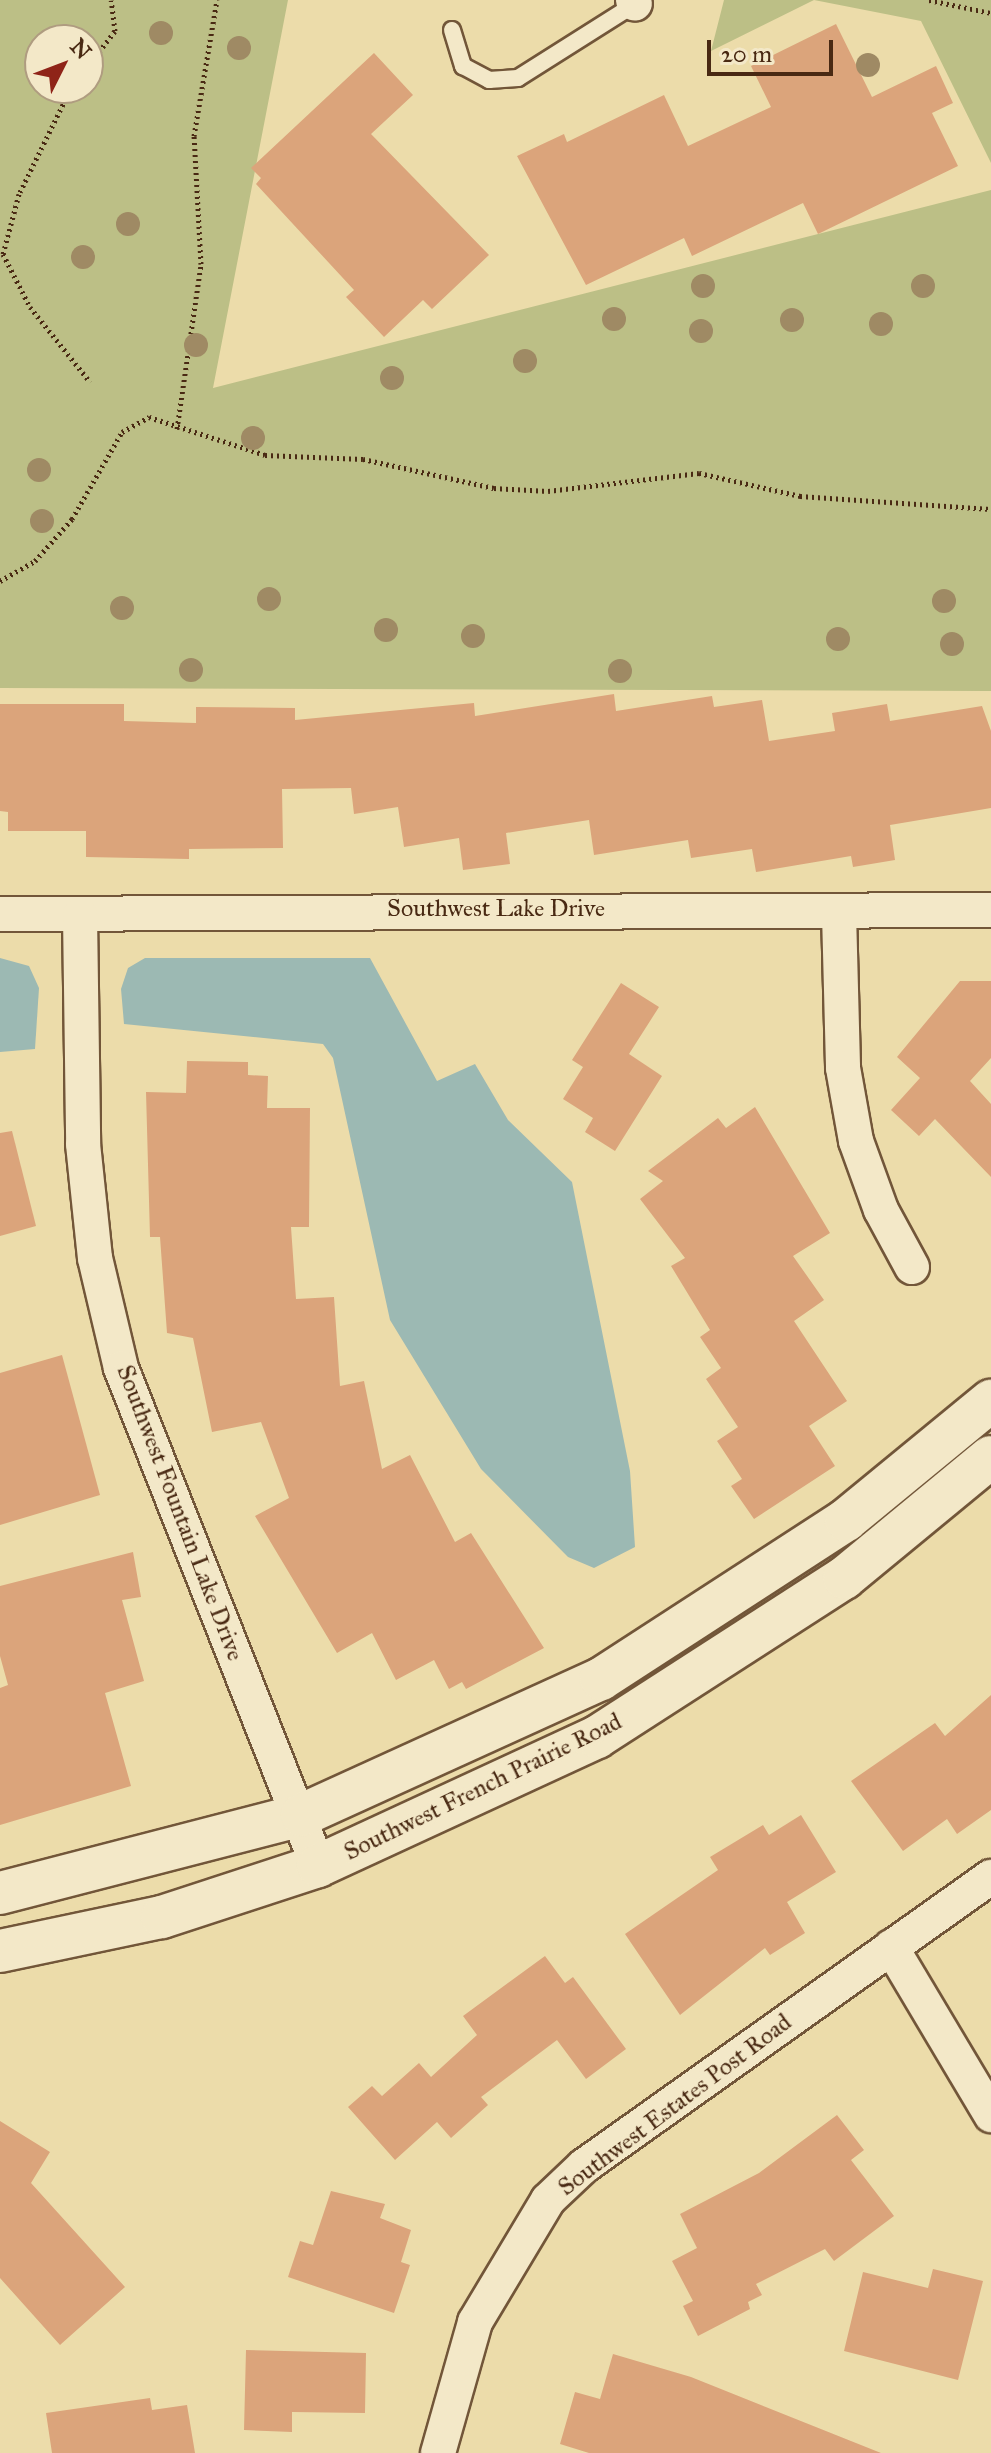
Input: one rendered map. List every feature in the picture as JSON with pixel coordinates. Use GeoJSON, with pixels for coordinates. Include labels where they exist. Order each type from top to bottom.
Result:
{"type":"FeatureCollection","features":[{"type":"Feature","properties":{"kind":"street","name":"Southwest Lake Drive"},"geometry":{"type":"LineString","coordinates":[[0,914],[697,907],[839,913],[991,910]]}},
{"type":"Feature","properties":{"kind":"street"},"geometry":{"type":"LineString","coordinates":[[839,913],[843,1068],[856,1141],[912,1267]]}},
{"type":"Feature","properties":{"kind":"street","name":"Southwest Fountain Lake Drive"},"geometry":{"type":"LineString","coordinates":[[80,915],[83,1144],[95,1258],[121,1368],[302,1815],[318,1866]]}},
{"type":"Feature","properties":{"kind":"street","name":"Southwest French Prairie Road"},"geometry":{"type":"LineString","coordinates":[[0,1893],[302,1815],[601,1679],[846,1520],[991,1401]]}},
{"type":"Feature","properties":{"kind":"street","name":"Southwest French Prairie Road"},"geometry":{"type":"LineString","coordinates":[[0,1951],[162,1917],[318,1866],[597,1737],[844,1578],[991,1457]]}},
{"type":"Feature","properties":{"kind":"street","name":"Southwest Estates Post Road"},"geometry":{"type":"LineString","coordinates":[[438,2453],[475,2322],[548,2200],[584,2166],[991,1877]]}},
{"type":"Feature","properties":{"kind":"street"},"geometry":{"type":"LineString","coordinates":[[891,1947],[991,2115]]}},
{"type":"Feature","properties":{"kind":"lane"},"geometry":{"type":"LineString","coordinates":[[452,30],[463,66],[489,80],[518,78],[634,2]]}},
{"type":"Feature","properties":{"kind":"path"},"geometry":{"type":"LineString","coordinates":[[104,45],[115,31],[111,0]]}},
{"type":"Feature","properties":{"kind":"path"},"geometry":{"type":"LineString","coordinates":[[177,429],[201,264],[194,136],[217,0]]}},
{"type":"Feature","properties":{"kind":"path"},"geometry":{"type":"LineString","coordinates":[[929,0],[991,13]]}},
{"type":"Feature","properties":{"kind":"path"},"geometry":{"type":"LineString","coordinates":[[63,104],[19,194],[1,254],[30,307],[90,382]]}},
{"type":"Feature","properties":{"kind":"path"},"geometry":{"type":"LineString","coordinates":[[0,581],[35,561],[72,519],[122,432],[149,417],[177,429],[265,455],[363,459],[494,488],[548,491],[699,473],[800,496],[991,509]]}},
{"type":"Feature","properties":{"kind":"green space"},"geometry":{"type":"Polygon","coordinates":[[[0,0],[288,0],[213,388],[991,190],[991,691],[0,688],[0,0]]]}},
{"type":"Feature","properties":{"kind":"green space"},"geometry":{"type":"Polygon","coordinates":[[[724,0],[814,0],[711,51],[724,0]]]}},
{"type":"Feature","properties":{"kind":"green space"},"geometry":{"type":"Polygon","coordinates":[[[814,0],[991,0],[991,163],[921,21],[814,0]]]}},
{"type":"Feature","properties":{"kind":"water"},"geometry":{"type":"Polygon","coordinates":[[[0,958],[29,966],[39,988],[35,1049],[0,1052],[0,958]]]}},
{"type":"Feature","properties":{"kind":"water"},"geometry":{"type":"Polygon","coordinates":[[[145,958],[370,958],[437,1081],[475,1064],[508,1120],[572,1182],[630,1471],[635,1547],[594,1568],[568,1557],[481,1469],[390,1320],[333,1058],[323,1044],[124,1024],[121,989],[128,968],[145,958]]]}},
{"type":"Feature","properties":{"kind":"building"},"geometry":{"type":"Polygon","coordinates":[[[836,24],[872,97],[936,66],[953,103],[932,113],[958,166],[818,234],[803,203],[692,256],[684,238],[586,285],[517,156],[564,134],[567,142],[664,95],[688,146],[771,107],[751,66],[836,24]]]}},
{"type":"Feature","properties":{"kind":"building"},"geometry":{"type":"Polygon","coordinates":[[[374,53],[413,95],[371,134],[489,255],[432,309],[423,300],[384,337],[346,297],[354,290],[256,184],[261,178],[251,168],[374,53]]]}},
{"type":"Feature","properties":{"kind":"building"},"geometry":{"type":"Polygon","coordinates":[[[614,694],[616,711],[712,696],[714,707],[762,700],[769,741],[835,731],[832,713],[887,704],[890,721],[982,706],[991,731],[991,808],[890,825],[895,860],[853,867],[851,856],[756,872],[752,849],[691,858],[688,840],[594,855],[589,820],[506,833],[510,864],[463,870],[459,838],[404,847],[398,807],[354,814],[351,788],[282,789],[283,848],[189,849],[189,859],[86,857],[86,831],[8,831],[8,812],[0,811],[0,704],[124,704],[124,721],[196,723],[196,707],[295,708],[295,720],[474,703],[475,716],[614,694]]]}},
{"type":"Feature","properties":{"kind":"building"},"geometry":{"type":"Polygon","coordinates":[[[960,981],[991,981],[991,1058],[970,1081],[991,1104],[991,1177],[935,1119],[919,1136],[891,1110],[920,1078],[897,1057],[960,981]]]}},
{"type":"Feature","properties":{"kind":"building"},"geometry":{"type":"Polygon","coordinates":[[[621,983],[659,1007],[629,1054],[662,1076],[615,1151],[585,1132],[593,1118],[563,1099],[583,1067],[572,1060],[621,983]]]}},
{"type":"Feature","properties":{"kind":"building"},"geometry":{"type":"Polygon","coordinates":[[[187,1061],[248,1062],[248,1075],[268,1076],[267,1108],[310,1108],[309,1227],[291,1227],[296,1299],[334,1297],[340,1386],[364,1381],[382,1469],[410,1455],[455,1542],[471,1533],[544,1648],[466,1689],[462,1682],[449,1689],[434,1660],[396,1680],[372,1633],[337,1653],[255,1516],[289,1498],[261,1422],[212,1432],[193,1338],[167,1333],[160,1237],[150,1237],[146,1092],[186,1093],[187,1061]]]}},
{"type":"Feature","properties":{"kind":"building"},"geometry":{"type":"Polygon","coordinates":[[[755,1107],[830,1233],[793,1256],[824,1300],[794,1321],[847,1401],[809,1426],[835,1466],[754,1519],[731,1486],[742,1479],[717,1441],[738,1427],[706,1379],[721,1368],[700,1337],[710,1330],[671,1266],[685,1258],[640,1199],[663,1181],[648,1171],[718,1118],[726,1128],[755,1107]]]}},
{"type":"Feature","properties":{"kind":"building"},"geometry":{"type":"Polygon","coordinates":[[[12,1131],[36,1226],[0,1236],[0,1133],[12,1131]]]}},
{"type":"Feature","properties":{"kind":"building"},"geometry":{"type":"Polygon","coordinates":[[[62,1355],[100,1495],[0,1525],[0,1373],[62,1355]]]}},
{"type":"Feature","properties":{"kind":"building"},"geometry":{"type":"Polygon","coordinates":[[[133,1552],[141,1597],[122,1600],[144,1681],[105,1693],[131,1786],[0,1825],[0,1688],[8,1685],[0,1656],[0,1586],[133,1552]]]}},
{"type":"Feature","properties":{"kind":"building"},"geometry":{"type":"Polygon","coordinates":[[[991,1695],[991,1810],[957,1834],[947,1819],[903,1851],[851,1781],[935,1723],[945,1736],[991,1695]]]}},
{"type":"Feature","properties":{"kind":"building"},"geometry":{"type":"Polygon","coordinates":[[[801,1815],[836,1872],[787,1902],[805,1933],[770,1955],[765,1948],[680,2015],[625,1934],[718,1870],[710,1857],[763,1825],[769,1835],[801,1815]]]}},
{"type":"Feature","properties":{"kind":"building"},"geometry":{"type":"Polygon","coordinates":[[[545,1956],[565,1983],[573,1977],[626,2049],[586,2079],[557,2040],[481,2097],[488,2105],[451,2138],[437,2122],[395,2160],[348,2107],[372,2086],[382,2096],[419,2063],[431,2077],[477,2035],[463,2016],[545,1956]]]}},
{"type":"Feature","properties":{"kind":"building"},"geometry":{"type":"Polygon","coordinates":[[[837,2115],[864,2150],[851,2160],[894,2216],[834,2261],[825,2249],[756,2284],[762,2295],[748,2302],[750,2309],[698,2336],[683,2306],[693,2301],[672,2261],[697,2248],[680,2214],[759,2173],[837,2115]]]}},
{"type":"Feature","properties":{"kind":"building"},"geometry":{"type":"Polygon","coordinates":[[[0,2121],[50,2152],[31,2183],[125,2287],[60,2345],[0,2278],[0,2121]]]}},
{"type":"Feature","properties":{"kind":"building"},"geometry":{"type":"Polygon","coordinates":[[[331,2191],[385,2204],[380,2218],[411,2230],[401,2262],[410,2265],[394,2313],[288,2277],[300,2241],[313,2245],[331,2191]]]}},
{"type":"Feature","properties":{"kind":"building"},"geometry":{"type":"Polygon","coordinates":[[[933,2269],[983,2281],[958,2380],[844,2351],[863,2272],[928,2288],[933,2269]]]}},
{"type":"Feature","properties":{"kind":"building"},"geometry":{"type":"Polygon","coordinates":[[[246,2350],[366,2353],[365,2413],[292,2412],[292,2432],[244,2430],[246,2350]]]}},
{"type":"Feature","properties":{"kind":"building"},"geometry":{"type":"Polygon","coordinates":[[[613,2354],[691,2377],[881,2453],[589,2453],[560,2444],[575,2392],[600,2399],[613,2354]]]}},
{"type":"Feature","properties":{"kind":"building"},"geometry":{"type":"Polygon","coordinates":[[[150,2398],[152,2410],[187,2405],[195,2453],[52,2453],[46,2413],[150,2398]]]}}]}
